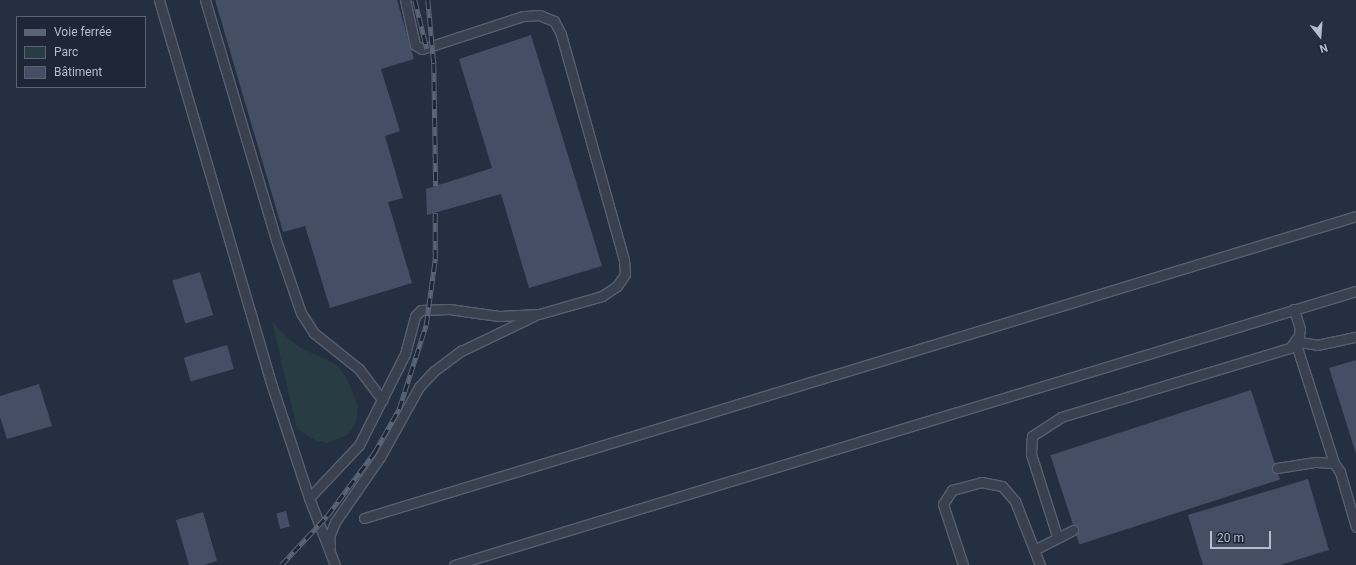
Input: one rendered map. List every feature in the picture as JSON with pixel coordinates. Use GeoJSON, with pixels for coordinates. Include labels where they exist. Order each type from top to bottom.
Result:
{"type":"FeatureCollection","features":[{"type":"Feature","properties":{"kind":"lane"},"geometry":{"type":"LineString","coordinates":[[159,0],[272,386],[309,498],[335,565]]}},
{"type":"Feature","properties":{"kind":"lane"},"geometry":{"type":"LineString","coordinates":[[205,0],[276,240],[301,313],[314,333],[359,369],[382,400]]}},
{"type":"Feature","properties":{"kind":"lane"},"geometry":{"type":"LineString","coordinates":[[330,554],[329,537],[335,522],[380,457],[419,387],[434,371],[461,351],[539,314],[602,296],[617,286],[625,274],[624,260],[561,34],[554,21],[539,15],[523,16],[432,46],[418,48],[405,0]]}},
{"type":"Feature","properties":{"kind":"lane"},"geometry":{"type":"LineString","coordinates":[[364,518],[1356,216]]}},
{"type":"Feature","properties":{"kind":"lane"},"geometry":{"type":"LineString","coordinates":[[454,565],[1356,291]]}},
{"type":"Feature","properties":{"kind":"lane"},"geometry":{"type":"LineString","coordinates":[[309,498],[358,445],[405,354],[415,316],[421,310],[449,309],[500,316],[539,314]]}},
{"type":"Feature","properties":{"kind":"lane"},"geometry":{"type":"LineString","coordinates":[[1057,536],[1031,454],[1032,436],[1061,417],[1290,348],[1296,341],[1300,329],[1294,310]]}},
{"type":"Feature","properties":{"kind":"lane"},"geometry":{"type":"LineString","coordinates":[[1296,341],[1318,345],[1356,337]]}},
{"type":"Feature","properties":{"kind":"lane"},"geometry":{"type":"LineString","coordinates":[[1296,341],[1334,463],[1340,472],[1356,527]]}},
{"type":"Feature","properties":{"kind":"lane"},"geometry":{"type":"LineString","coordinates":[[1276,468],[1316,462],[1334,463]]}},
{"type":"Feature","properties":{"kind":"lane"},"geometry":{"type":"LineString","coordinates":[[963,565],[943,504],[952,490],[981,482],[1002,486],[1015,501],[1040,565]]}},
{"type":"Feature","properties":{"kind":"lane"},"geometry":{"type":"LineString","coordinates":[[1034,550],[1057,536],[1073,530]]}},
{"type":"Feature","properties":{"kind":"green space"},"geometry":{"type":"Polygon","coordinates":[[[272,321],[287,338],[301,348],[337,365],[347,379],[358,406],[356,423],[347,435],[327,443],[315,440],[297,429],[272,321]]]}},
{"type":"Feature","properties":{"kind":"building"},"geometry":{"type":"Polygon","coordinates":[[[215,0],[397,0],[414,59],[381,69],[400,131],[385,136],[403,198],[388,202],[412,283],[330,308],[305,226],[283,232],[215,0]]]}},
{"type":"Feature","properties":{"kind":"building"},"geometry":{"type":"Polygon","coordinates":[[[531,35],[602,266],[529,288],[501,194],[427,215],[426,189],[492,168],[459,59],[531,35]]]}},
{"type":"Feature","properties":{"kind":"building"},"geometry":{"type":"Polygon","coordinates":[[[200,272],[213,315],[185,324],[172,280],[200,272]]]}},
{"type":"Feature","properties":{"kind":"building"},"geometry":{"type":"Polygon","coordinates":[[[227,345],[234,369],[191,381],[184,357],[227,345]]]}},
{"type":"Feature","properties":{"kind":"building"},"geometry":{"type":"Polygon","coordinates":[[[1356,360],[1356,454],[1329,368],[1356,360]]]}},
{"type":"Feature","properties":{"kind":"building"},"geometry":{"type":"Polygon","coordinates":[[[39,384],[52,426],[7,439],[0,417],[0,396],[39,384]]]}},
{"type":"Feature","properties":{"kind":"building"},"geometry":{"type":"Polygon","coordinates":[[[1251,390],[1280,479],[1079,545],[1050,455],[1251,390]]]}},
{"type":"Feature","properties":{"kind":"building"},"geometry":{"type":"Polygon","coordinates":[[[1308,479],[1329,550],[1280,565],[1203,565],[1188,515],[1308,479]]]}},
{"type":"Feature","properties":{"kind":"building"},"geometry":{"type":"Polygon","coordinates":[[[286,511],[290,527],[280,529],[276,513],[286,511]]]}},
{"type":"Feature","properties":{"kind":"building"},"geometry":{"type":"Polygon","coordinates":[[[203,512],[217,561],[204,565],[189,565],[176,520],[203,512]]]}},
{"type":"Feature","properties":{"kind":"railway"},"geometry":{"type":"LineString","coordinates":[[415,0],[427,49]]}},
{"type":"Feature","properties":{"kind":"railway"},"geometry":{"type":"LineString","coordinates":[[428,0],[434,64],[436,186]]}},
{"type":"Feature","properties":{"kind":"railway"},"geometry":{"type":"LineString","coordinates":[[281,565],[327,516],[374,453],[399,409],[426,325],[435,259],[435,213]]}}]}
